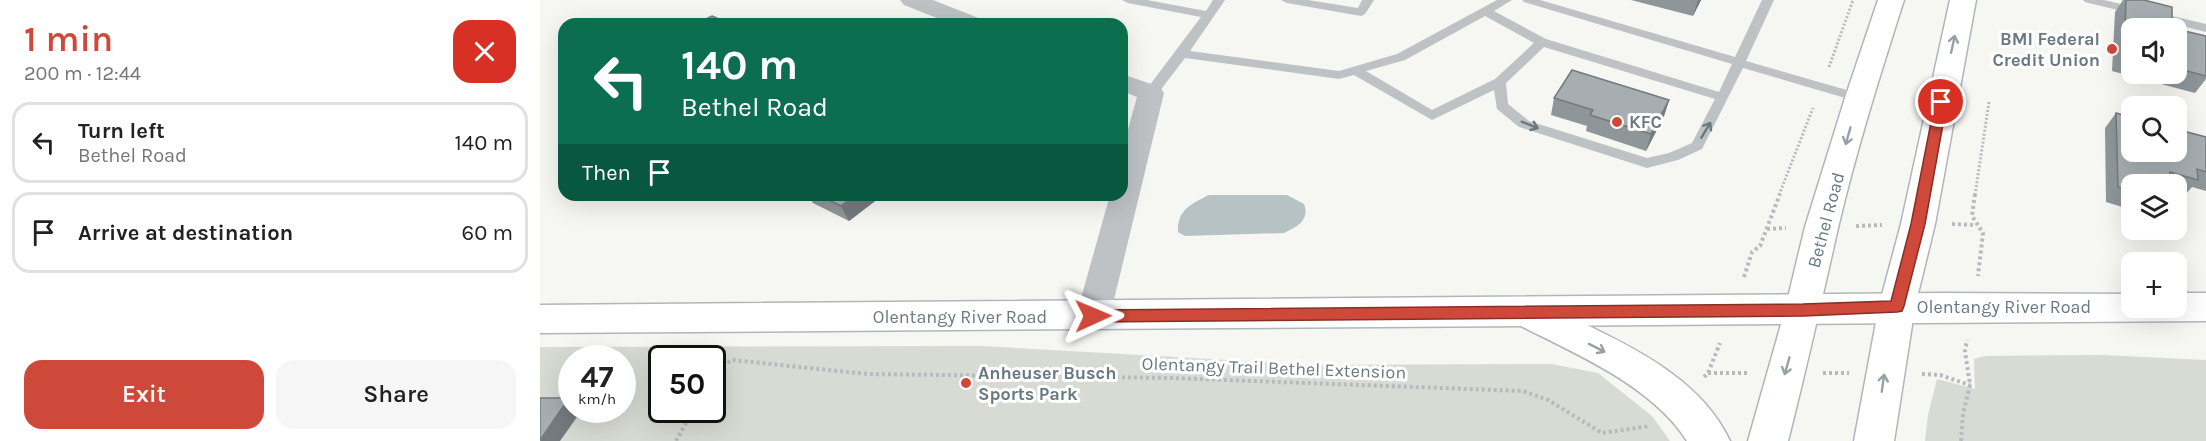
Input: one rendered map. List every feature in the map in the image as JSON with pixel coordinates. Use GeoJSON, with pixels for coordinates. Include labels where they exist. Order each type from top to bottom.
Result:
{"type":"FeatureCollection","features":[{"type":"Feature","properties":{"kind":"main road","name":"Bethel Road"},"geometry":{"type":"LineString","coordinates":[[1768,441],[1803,310],[1822,227],[1859,98],[1891,0]]}},
{"type":"Feature","properties":{"kind":"main road"},"geometry":{"type":"LineString","coordinates":[[1874,441],[1897,306],[1918,224],[1963,0]]}},
{"type":"Feature","properties":{"kind":"main road","name":"Olentangy River Road"},"geometry":{"type":"LineString","coordinates":[[540,319],[1803,310],[1897,306],[1974,309],[2121,308]]}},
{"type":"Feature","properties":{"kind":"main road","name":"Olentangy River Road"},"geometry":{"type":"LineString","coordinates":[[2187,308],[2206,307]]}},
{"type":"Feature","properties":{"kind":"main road"},"geometry":{"type":"LineString","coordinates":[[1526,312],[1630,365],[1701,424],[1710,441]]}},
{"type":"Feature","properties":{"kind":"street"},"geometry":{"type":"LineString","coordinates":[[912,0],[958,18]]}},
{"type":"Feature","properties":{"kind":"street"},"geometry":{"type":"LineString","coordinates":[[1128,84],[1150,93],[1128,179]]}},
{"type":"Feature","properties":{"kind":"street"},"geometry":{"type":"LineString","coordinates":[[1093,316],[1122,201]]}},
{"type":"Feature","properties":{"kind":"lane"},"geometry":{"type":"LineString","coordinates":[[1128,0],[1210,15]]}},
{"type":"Feature","properties":{"kind":"lane"},"geometry":{"type":"LineString","coordinates":[[1150,93],[1182,54],[1219,0]]}},
{"type":"Feature","properties":{"kind":"lane"},"geometry":{"type":"LineString","coordinates":[[1287,0],[1361,12],[1368,0]]}},
{"type":"Feature","properties":{"kind":"lane"},"geometry":{"type":"LineString","coordinates":[[1182,54],[1340,75],[1401,57],[1506,0]]}},
{"type":"Feature","properties":{"kind":"lane"},"geometry":{"type":"LineString","coordinates":[[1528,0],[1859,98]]}},
{"type":"Feature","properties":{"kind":"lane"},"geometry":{"type":"LineString","coordinates":[[1500,82],[1502,106],[1524,124],[1647,163],[1673,157],[1697,146],[1723,97],[1768,0]]}},
{"type":"Feature","properties":{"kind":"lane"},"geometry":{"type":"LineString","coordinates":[[2089,0],[2206,28]]}},
{"type":"Feature","properties":{"kind":"lane"},"geometry":{"type":"LineString","coordinates":[[1486,12],[1542,42],[1723,97]]}},
{"type":"Feature","properties":{"kind":"lane"},"geometry":{"type":"LineString","coordinates":[[1355,70],[1431,116],[1500,82],[1542,42]]}},
{"type":"Feature","properties":{"kind":"path"},"geometry":{"type":"LineString","coordinates":[[1752,252],[1760,246],[1767,229],[1853,0]]}},
{"type":"Feature","properties":{"kind":"path"},"geometry":{"type":"LineString","coordinates":[[1983,233],[1972,216],[1989,102]]}},
{"type":"Feature","properties":{"kind":"path"},"geometry":{"type":"LineString","coordinates":[[1767,229],[1918,224],[1976,225]]}},
{"type":"Feature","properties":{"kind":"path","name":"Olentangy Trail Bethel Extension"},"geometry":{"type":"LineString","coordinates":[[726,364],[732,360],[867,374],[1172,378],[1523,391],[1548,400],[1602,433],[1648,427]]}},
{"type":"Feature","properties":{"kind":"path"},"geometry":{"type":"LineString","coordinates":[[1708,373],[1940,375],[1970,385],[1960,441]]}},
{"type":"Feature","properties":{"kind":"path"},"geometry":{"type":"LineString","coordinates":[[676,441],[686,423]]}},
{"type":"Feature","properties":{"kind":"shaded area"},"geometry":{"type":"Polygon","coordinates":[[[1209,195],[1287,195],[1304,204],[1304,219],[1284,233],[1185,236],[1178,232],[1180,218],[1186,209],[1209,195]]]}},
{"type":"Feature","properties":{"kind":"shaded area","name":"Anheuser Busch Sports Park"},"geometry":{"type":"Polygon","coordinates":[[[982,346],[1315,365],[1552,364],[1598,373],[1652,416],[1670,441],[540,441],[540,347],[558,347],[558,423],[636,423],[636,347],[648,347],[648,423],[726,423],[726,347],[982,346]]]}},
{"type":"Feature","properties":{"kind":"shaded area"},"geometry":{"type":"Polygon","coordinates":[[[2101,355],[2206,360],[2206,441],[1925,441],[1928,415],[1937,379],[1975,389],[1974,359],[1985,356],[2101,355]]]}},
{"type":"Feature","properties":{"kind":"building"},"geometry":{"type":"Polygon","coordinates":[[[2126,0],[2144,0],[2172,7],[2172,18],[2125,18],[2126,0]]]}},
{"type":"Feature","properties":{"kind":"building"},"geometry":{"type":"Polygon","coordinates":[[[2187,32],[2206,36],[2206,76],[2187,71],[2187,32]]]}},
{"type":"Feature","properties":{"kind":"building"},"geometry":{"type":"Polygon","coordinates":[[[1572,70],[1669,100],[1651,134],[1590,115],[1593,110],[1554,98],[1572,70]]]}},
{"type":"Feature","properties":{"kind":"building"},"geometry":{"type":"Polygon","coordinates":[[[2116,113],[2121,114],[2121,162],[2187,162],[2187,132],[2206,137],[2206,172],[2197,169],[2198,180],[2187,177],[2187,174],[2170,172],[2170,174],[2121,174],[2121,188],[2118,187],[2116,113]]]}},
{"type":"Feature","properties":{"kind":"building"},"geometry":{"type":"Polygon","coordinates":[[[831,201],[847,201],[841,206],[831,201]]]}},
{"type":"Feature","properties":{"kind":"building"},"geometry":{"type":"Polygon","coordinates":[[[540,398],[558,398],[558,414],[540,440],[540,398]]]}},
{"type":"Feature","properties":{"kind":"place","name":"BMI Federal Credit Union"},"geometry":{"type":"Point","coordinates":[2112,49]}},
{"type":"Feature","properties":{"kind":"place","name":"KFC"},"geometry":{"type":"Point","coordinates":[1617,122]}},
{"type":"Feature","properties":{"kind":"place","name":"Anheuser Busch Sports Park"},"geometry":{"type":"Point","coordinates":[966,383]}},
{"type":"Feature","properties":{"kind":"route"},"geometry":{"type":"LineString","coordinates":[[1093,316],[1803,310],[1897,306],[1918,224],[1941,102]]}}]}
